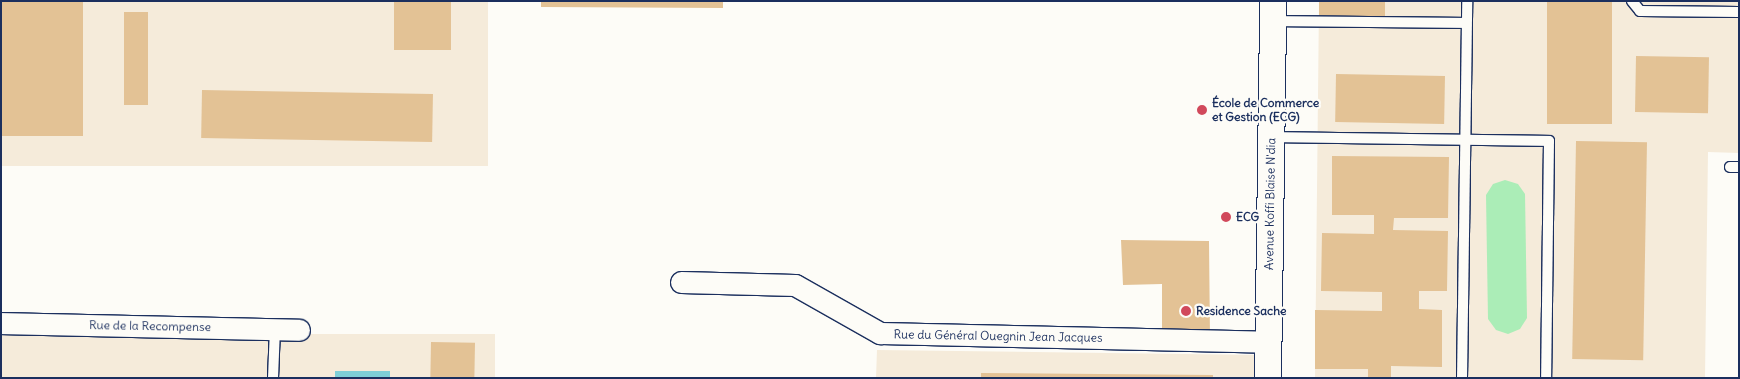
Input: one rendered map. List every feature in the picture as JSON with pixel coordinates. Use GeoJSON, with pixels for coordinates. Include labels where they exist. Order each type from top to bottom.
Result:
{"type":"FeatureCollection","features":[{"type":"Feature","properties":{"kind":"street","name":"Avenue Koffi Blaise N'dia"},"geometry":{"type":"LineString","coordinates":[[1268,378],[1272,11]]}},
{"type":"Feature","properties":{"kind":"street","name":"Rue du Général Ouegnin Jean Jacques"},"geometry":{"type":"LineString","coordinates":[[681,282],[795,285],[880,333],[1268,342]]}},
{"type":"Feature","properties":{"kind":"street","name":"Rue de la Recompense"},"geometry":{"type":"LineString","coordinates":[[1,323],[299,330]]}},
{"type":"Feature","properties":{"kind":"lane"},"geometry":{"type":"LineString","coordinates":[[1462,378],[1467,1]]}},
{"type":"Feature","properties":{"kind":"lane"},"geometry":{"type":"LineString","coordinates":[[1632,1],[1640,11],[1739,12]]}},
{"type":"Feature","properties":{"kind":"lane"},"geometry":{"type":"LineString","coordinates":[[1272,11],[1466,23]]}},
{"type":"Feature","properties":{"kind":"lane"},"geometry":{"type":"LineString","coordinates":[[1270,137],[1550,141],[1546,378]]}},
{"type":"Feature","properties":{"kind":"lane"},"geometry":{"type":"LineString","coordinates":[[273,378],[276,330]]}},
{"type":"Feature","properties":{"kind":"shaded area"},"geometry":{"type":"Polygon","coordinates":[[[1,1],[488,1],[488,166],[1,166],[1,1]]]}},
{"type":"Feature","properties":{"kind":"shaded area"},"geometry":{"type":"Polygon","coordinates":[[[1319,1],[1739,1],[1739,153],[1708,152],[1705,378],[1315,378],[1319,1]]]}},
{"type":"Feature","properties":{"kind":"shaded area"},"geometry":{"type":"Polygon","coordinates":[[[1,334],[495,334],[495,378],[1,378],[1,334]]]}},
{"type":"Feature","properties":{"kind":"shaded area"},"geometry":{"type":"Polygon","coordinates":[[[877,350],[1257,355],[1257,378],[876,378],[877,350]]]}},
{"type":"Feature","properties":{"kind":"green space"},"geometry":{"type":"Polygon","coordinates":[[[1505,180],[1518,184],[1525,194],[1527,318],[1520,329],[1508,334],[1496,330],[1488,319],[1486,195],[1493,184],[1505,180]]]}},
{"type":"Feature","properties":{"kind":"water"},"geometry":{"type":"Polygon","coordinates":[[[335,371],[390,371],[390,378],[335,378],[335,371]]]}},
{"type":"Feature","properties":{"kind":"building"},"geometry":{"type":"Polygon","coordinates":[[[1,1],[83,1],[83,136],[1,136],[1,1]]]}},
{"type":"Feature","properties":{"kind":"building"},"geometry":{"type":"Polygon","coordinates":[[[394,1],[451,1],[451,50],[394,50],[394,1]]]}},
{"type":"Feature","properties":{"kind":"building"},"geometry":{"type":"Polygon","coordinates":[[[541,1],[723,1],[723,8],[541,7],[541,1]]]}},
{"type":"Feature","properties":{"kind":"building"},"geometry":{"type":"Polygon","coordinates":[[[1319,1],[1385,1],[1385,19],[1319,19],[1319,1]]]}},
{"type":"Feature","properties":{"kind":"building"},"geometry":{"type":"Polygon","coordinates":[[[1547,1],[1612,1],[1612,124],[1547,124],[1547,1]]]}},
{"type":"Feature","properties":{"kind":"building"},"geometry":{"type":"Polygon","coordinates":[[[124,12],[148,12],[148,105],[124,105],[124,12]]]}},
{"type":"Feature","properties":{"kind":"building"},"geometry":{"type":"Polygon","coordinates":[[[1636,56],[1709,57],[1708,113],[1635,112],[1636,56]]]}},
{"type":"Feature","properties":{"kind":"building"},"geometry":{"type":"Polygon","coordinates":[[[1336,74],[1445,76],[1444,124],[1335,122],[1336,74]]]}},
{"type":"Feature","properties":{"kind":"building"},"geometry":{"type":"Polygon","coordinates":[[[202,90],[433,94],[432,142],[201,138],[202,90]]]}},
{"type":"Feature","properties":{"kind":"building"},"geometry":{"type":"Polygon","coordinates":[[[1576,141],[1647,142],[1643,360],[1572,359],[1576,141]]]}},
{"type":"Feature","properties":{"kind":"building"},"geometry":{"type":"Polygon","coordinates":[[[1332,156],[1449,157],[1448,218],[1394,218],[1393,230],[1448,231],[1447,291],[1419,291],[1419,309],[1442,310],[1442,367],[1391,366],[1391,378],[1368,378],[1368,369],[1315,369],[1315,310],[1382,311],[1382,292],[1321,291],[1322,233],[1374,234],[1374,215],[1332,215],[1332,156]]]}},
{"type":"Feature","properties":{"kind":"building","name":"Residence Sache"},"geometry":{"type":"Polygon","coordinates":[[[1121,240],[1209,241],[1210,337],[1162,337],[1162,284],[1123,285],[1121,240]]]}},
{"type":"Feature","properties":{"kind":"building"},"geometry":{"type":"Polygon","coordinates":[[[431,342],[475,343],[474,378],[430,378],[431,342]]]}},
{"type":"Feature","properties":{"kind":"building"},"geometry":{"type":"Polygon","coordinates":[[[981,373],[1213,375],[1213,378],[981,378],[981,373]]]}},
{"type":"Feature","properties":{"kind":"place","name":"École de Commerce et Gestion (ECG)"},"geometry":{"type":"Point","coordinates":[1202,110]}},
{"type":"Feature","properties":{"kind":"place","name":"ECG"},"geometry":{"type":"Point","coordinates":[1226,217]}},
{"type":"Feature","properties":{"kind":"place","name":"Residence Sache"},"geometry":{"type":"Point","coordinates":[1186,311]}}]}
